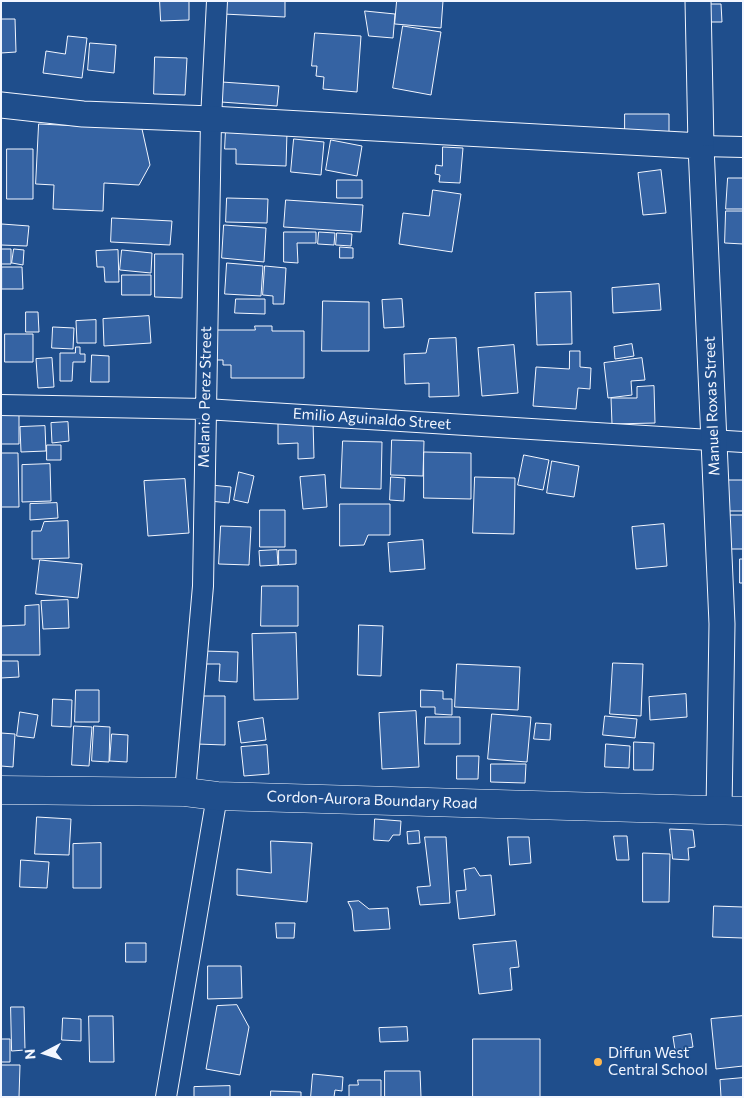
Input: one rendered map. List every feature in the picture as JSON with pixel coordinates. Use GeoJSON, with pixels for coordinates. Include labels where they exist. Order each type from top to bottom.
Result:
{"type":"FeatureCollection","features":[{"type":"Feature","properties":{"kind":"main road","name":"Cordon-Aurora Boundary Road"},"geometry":{"type":"LineString","coordinates":[[1,790],[185,792],[217,796],[731,810]]}},
{"type":"Feature","properties":{"kind":"street","name":"Melanio Perez Street"},"geometry":{"type":"LineString","coordinates":[[185,792],[203,586],[211,119],[217,1]]}},
{"type":"Feature","properties":{"kind":"street","name":"Manuel Roxas Street"},"geometry":{"type":"LineString","coordinates":[[698,1],[713,441],[731,810]]}},
{"type":"Feature","properties":{"kind":"street"},"geometry":{"type":"LineString","coordinates":[[1,105],[83,114],[743,147]]}},
{"type":"Feature","properties":{"kind":"street","name":"Emilio Aguinaldo Street"},"geometry":{"type":"LineString","coordinates":[[1,405],[205,409],[743,442]]}},
{"type":"Feature","properties":{"kind":"street"},"geometry":{"type":"LineString","coordinates":[[166,1097],[217,796]]}},
{"type":"Feature","properties":{"kind":"building"},"geometry":{"type":"Polygon","coordinates":[[[160,1],[189,1],[189,20],[161,21],[160,1]]]}},
{"type":"Feature","properties":{"kind":"building"},"geometry":{"type":"Polygon","coordinates":[[[223,1],[285,1],[285,17],[223,14],[223,1]]]}},
{"type":"Feature","properties":{"kind":"building"},"geometry":{"type":"Polygon","coordinates":[[[397,1],[443,1],[441,28],[395,24],[397,1]]]}},
{"type":"Feature","properties":{"kind":"building"},"geometry":{"type":"Polygon","coordinates":[[[701,4],[721,4],[722,22],[701,22],[701,4]]]}},
{"type":"Feature","properties":{"kind":"building"},"geometry":{"type":"Polygon","coordinates":[[[365,11],[395,14],[393,38],[369,36],[365,11]]]}},
{"type":"Feature","properties":{"kind":"building"},"geometry":{"type":"Polygon","coordinates":[[[1,19],[15,19],[16,52],[1,53],[1,19]]]}},
{"type":"Feature","properties":{"kind":"building"},"geometry":{"type":"Polygon","coordinates":[[[403,26],[441,32],[431,95],[393,88],[403,26]]]}},
{"type":"Feature","properties":{"kind":"building"},"geometry":{"type":"Polygon","coordinates":[[[315,33],[361,36],[357,92],[323,89],[324,77],[316,76],[317,66],[312,66],[315,33]]]}},
{"type":"Feature","properties":{"kind":"building"},"geometry":{"type":"Polygon","coordinates":[[[68,36],[87,38],[82,78],[43,73],[46,51],[65,54],[68,36]]]}},
{"type":"Feature","properties":{"kind":"building"},"geometry":{"type":"Polygon","coordinates":[[[90,43],[116,45],[114,73],[88,70],[90,43]]]}},
{"type":"Feature","properties":{"kind":"building"},"geometry":{"type":"Polygon","coordinates":[[[155,57],[187,58],[185,95],[154,94],[155,57]]]}},
{"type":"Feature","properties":{"kind":"building"},"geometry":{"type":"Polygon","coordinates":[[[222,82],[279,86],[277,106],[221,102],[222,82]]]}},
{"type":"Feature","properties":{"kind":"building"},"geometry":{"type":"Polygon","coordinates":[[[625,114],[669,114],[669,132],[625,132],[625,114]]]}},
{"type":"Feature","properties":{"kind":"building"},"geometry":{"type":"Polygon","coordinates":[[[39,124],[142,129],[150,165],[139,185],[104,183],[103,211],[53,209],[54,185],[36,184],[39,124]]]}},
{"type":"Feature","properties":{"kind":"building"},"geometry":{"type":"Polygon","coordinates":[[[226,129],[287,132],[286,166],[236,164],[236,149],[225,149],[226,129]]]}},
{"type":"Feature","properties":{"kind":"building"},"geometry":{"type":"Polygon","coordinates":[[[294,139],[324,142],[321,175],[291,172],[294,139]]]}},
{"type":"Feature","properties":{"kind":"building"},"geometry":{"type":"Polygon","coordinates":[[[331,140],[362,146],[357,176],[326,170],[331,140]]]}},
{"type":"Feature","properties":{"kind":"building"},"geometry":{"type":"Polygon","coordinates":[[[443,147],[463,148],[460,183],[439,182],[440,175],[435,174],[436,165],[442,166],[443,147]]]}},
{"type":"Feature","properties":{"kind":"building"},"geometry":{"type":"Polygon","coordinates":[[[7,149],[33,149],[33,199],[7,199],[7,149]]]}},
{"type":"Feature","properties":{"kind":"building"},"geometry":{"type":"Polygon","coordinates":[[[661,170],[666,213],[643,215],[638,173],[661,170]]]}},
{"type":"Feature","properties":{"kind":"building"},"geometry":{"type":"Polygon","coordinates":[[[728,178],[743,178],[743,209],[726,209],[728,178]]]}},
{"type":"Feature","properties":{"kind":"building"},"geometry":{"type":"Polygon","coordinates":[[[337,180],[362,180],[362,198],[337,198],[337,180]]]}},
{"type":"Feature","properties":{"kind":"building"},"geometry":{"type":"Polygon","coordinates":[[[433,190],[461,194],[452,252],[399,244],[403,213],[429,216],[433,190]]]}},
{"type":"Feature","properties":{"kind":"building"},"geometry":{"type":"Polygon","coordinates":[[[227,198],[268,199],[267,223],[226,222],[227,198]]]}},
{"type":"Feature","properties":{"kind":"building"},"geometry":{"type":"Polygon","coordinates":[[[286,200],[363,205],[361,232],[284,227],[286,200]]]}},
{"type":"Feature","properties":{"kind":"building"},"geometry":{"type":"Polygon","coordinates":[[[726,211],[743,211],[743,244],[725,243],[726,211]]]}},
{"type":"Feature","properties":{"kind":"building"},"geometry":{"type":"Polygon","coordinates":[[[112,218],[172,221],[170,245],[111,242],[112,218]]]}},
{"type":"Feature","properties":{"kind":"building"},"geometry":{"type":"Polygon","coordinates":[[[2,224],[29,226],[27,246],[1,245],[2,224]]]}},
{"type":"Feature","properties":{"kind":"building"},"geometry":{"type":"Polygon","coordinates":[[[224,225],[266,228],[264,262],[222,258],[224,225]]]}},
{"type":"Feature","properties":{"kind":"building"},"geometry":{"type":"Polygon","coordinates":[[[284,232],[316,232],[316,243],[297,243],[298,263],[284,262],[284,232]]]}},
{"type":"Feature","properties":{"kind":"building"},"geometry":{"type":"Polygon","coordinates":[[[319,232],[335,233],[334,245],[318,244],[319,232]]]}},
{"type":"Feature","properties":{"kind":"building"},"geometry":{"type":"Polygon","coordinates":[[[337,233],[352,234],[351,246],[336,245],[337,233]]]}},
{"type":"Feature","properties":{"kind":"building"},"geometry":{"type":"Polygon","coordinates":[[[340,247],[353,248],[353,258],[340,258],[340,247]]]}},
{"type":"Feature","properties":{"kind":"building"},"geometry":{"type":"Polygon","coordinates":[[[1,249],[11,249],[11,264],[1,264],[1,249]]]}},
{"type":"Feature","properties":{"kind":"building"},"geometry":{"type":"Polygon","coordinates":[[[14,249],[24,250],[23,265],[12,263],[14,249]]]}},
{"type":"Feature","properties":{"kind":"building"},"geometry":{"type":"Polygon","coordinates":[[[118,250],[119,282],[105,282],[104,267],[97,267],[96,251],[118,250]]]}},
{"type":"Feature","properties":{"kind":"building"},"geometry":{"type":"Polygon","coordinates":[[[122,250],[152,253],[151,273],[120,270],[122,250]]]}},
{"type":"Feature","properties":{"kind":"building"},"geometry":{"type":"Polygon","coordinates":[[[155,254],[183,254],[182,298],[155,297],[155,254]]]}},
{"type":"Feature","properties":{"kind":"building"},"geometry":{"type":"Polygon","coordinates":[[[227,263],[263,266],[261,296],[225,294],[227,263]]]}},
{"type":"Feature","properties":{"kind":"building"},"geometry":{"type":"Polygon","coordinates":[[[265,266],[286,268],[284,304],[273,304],[273,296],[263,295],[265,266]]]}},
{"type":"Feature","properties":{"kind":"building"},"geometry":{"type":"Polygon","coordinates":[[[2,267],[22,267],[23,289],[2,289],[2,267]]]}},
{"type":"Feature","properties":{"kind":"building"},"geometry":{"type":"Polygon","coordinates":[[[122,275],[151,275],[151,295],[122,295],[122,275]]]}},
{"type":"Feature","properties":{"kind":"building"},"geometry":{"type":"Polygon","coordinates":[[[659,284],[661,310],[613,313],[612,288],[659,284]]]}},
{"type":"Feature","properties":{"kind":"building"},"geometry":{"type":"Polygon","coordinates":[[[571,292],[572,344],[537,345],[535,293],[571,292]]]}},
{"type":"Feature","properties":{"kind":"building"},"geometry":{"type":"Polygon","coordinates":[[[236,299],[265,299],[265,314],[235,313],[236,299]]]}},
{"type":"Feature","properties":{"kind":"building"},"geometry":{"type":"Polygon","coordinates":[[[402,299],[404,327],[384,328],[382,300],[402,299]]]}},
{"type":"Feature","properties":{"kind":"building"},"geometry":{"type":"Polygon","coordinates":[[[323,301],[369,302],[369,351],[322,351],[323,301]]]}},
{"type":"Feature","properties":{"kind":"building"},"geometry":{"type":"Polygon","coordinates":[[[26,312],[38,312],[39,332],[26,332],[26,312]]]}},
{"type":"Feature","properties":{"kind":"building"},"geometry":{"type":"Polygon","coordinates":[[[149,316],[151,343],[104,346],[103,319],[149,316]]]}},
{"type":"Feature","properties":{"kind":"building"},"geometry":{"type":"Polygon","coordinates":[[[96,320],[96,343],[77,343],[76,321],[96,320]]]}},
{"type":"Feature","properties":{"kind":"building"},"geometry":{"type":"Polygon","coordinates":[[[255,326],[272,326],[272,331],[304,331],[304,378],[231,378],[231,365],[223,365],[223,360],[213,360],[212,330],[255,330],[255,326]]]}},
{"type":"Feature","properties":{"kind":"building"},"geometry":{"type":"Polygon","coordinates":[[[53,327],[74,328],[73,349],[52,348],[53,327]]]}},
{"type":"Feature","properties":{"kind":"building"},"geometry":{"type":"Polygon","coordinates":[[[5,334],[33,334],[33,362],[5,362],[5,334]]]}},
{"type":"Feature","properties":{"kind":"building"},"geometry":{"type":"Polygon","coordinates":[[[456,338],[459,396],[429,397],[429,383],[405,384],[404,354],[426,353],[429,339],[456,338]]]}},
{"type":"Feature","properties":{"kind":"building"},"geometry":{"type":"Polygon","coordinates":[[[632,344],[634,356],[615,359],[614,347],[632,344]]]}},
{"type":"Feature","properties":{"kind":"building"},"geometry":{"type":"Polygon","coordinates":[[[514,345],[518,393],[482,396],[478,348],[514,345]]]}},
{"type":"Feature","properties":{"kind":"building"},"geometry":{"type":"Polygon","coordinates":[[[76,347],[80,347],[80,354],[85,354],[85,362],[73,362],[72,381],[60,381],[60,353],[75,353],[76,347]]]}},
{"type":"Feature","properties":{"kind":"building"},"geometry":{"type":"Polygon","coordinates":[[[570,351],[580,351],[580,367],[591,368],[590,389],[578,388],[576,409],[533,406],[536,367],[569,369],[570,351]]]}},
{"type":"Feature","properties":{"kind":"building"},"geometry":{"type":"Polygon","coordinates":[[[92,355],[109,356],[109,382],[91,382],[92,355]]]}},
{"type":"Feature","properties":{"kind":"building"},"geometry":{"type":"Polygon","coordinates":[[[52,358],[54,387],[38,388],[36,359],[52,358]]]}},
{"type":"Feature","properties":{"kind":"building"},"geometry":{"type":"Polygon","coordinates":[[[642,358],[645,380],[631,381],[632,395],[608,398],[604,363],[642,358]]]}},
{"type":"Feature","properties":{"kind":"building"},"geometry":{"type":"Polygon","coordinates":[[[654,386],[655,423],[612,424],[611,398],[637,398],[637,387],[654,386]]]}},
{"type":"Feature","properties":{"kind":"building"},"geometry":{"type":"Polygon","coordinates":[[[1,413],[19,413],[19,444],[1,444],[1,413]]]}},
{"type":"Feature","properties":{"kind":"building"},"geometry":{"type":"Polygon","coordinates":[[[313,421],[314,458],[298,459],[298,443],[278,444],[278,422],[313,421]]]}},
{"type":"Feature","properties":{"kind":"building"},"geometry":{"type":"Polygon","coordinates":[[[68,422],[69,441],[52,443],[51,423],[68,422]]]}},
{"type":"Feature","properties":{"kind":"building"},"geometry":{"type":"Polygon","coordinates":[[[45,426],[46,451],[21,452],[20,427],[45,426]]]}},
{"type":"Feature","properties":{"kind":"building"},"geometry":{"type":"Polygon","coordinates":[[[392,440],[424,441],[423,476],[391,475],[392,440]]]}},
{"type":"Feature","properties":{"kind":"building"},"geometry":{"type":"Polygon","coordinates":[[[343,441],[382,442],[381,489],[341,488],[343,441]]]}},
{"type":"Feature","properties":{"kind":"building"},"geometry":{"type":"Polygon","coordinates":[[[47,445],[61,445],[61,460],[47,460],[47,445]]]}},
{"type":"Feature","properties":{"kind":"building"},"geometry":{"type":"Polygon","coordinates":[[[424,452],[471,453],[471,499],[424,498],[424,452]]]}},
{"type":"Feature","properties":{"kind":"building"},"geometry":{"type":"Polygon","coordinates":[[[1,453],[18,453],[19,507],[1,507],[1,453]]]}},
{"type":"Feature","properties":{"kind":"building"},"geometry":{"type":"Polygon","coordinates":[[[524,455],[549,460],[543,490],[518,485],[524,455]]]}},
{"type":"Feature","properties":{"kind":"building"},"geometry":{"type":"Polygon","coordinates":[[[552,461],[579,466],[574,497],[547,493],[552,461]]]}},
{"type":"Feature","properties":{"kind":"building"},"geometry":{"type":"Polygon","coordinates":[[[50,464],[51,501],[22,502],[22,465],[50,464]]]}},
{"type":"Feature","properties":{"kind":"building"},"geometry":{"type":"Polygon","coordinates":[[[239,472],[254,476],[248,503],[234,500],[239,472]]]}},
{"type":"Feature","properties":{"kind":"building"},"geometry":{"type":"Polygon","coordinates":[[[325,475],[327,507],[303,509],[300,477],[325,475]]]}},
{"type":"Feature","properties":{"kind":"building"},"geometry":{"type":"Polygon","coordinates":[[[391,477],[405,478],[404,501],[390,500],[391,477]]]}},
{"type":"Feature","properties":{"kind":"building"},"geometry":{"type":"Polygon","coordinates":[[[475,477],[515,478],[514,534],[473,533],[475,477]]]}},
{"type":"Feature","properties":{"kind":"building"},"geometry":{"type":"Polygon","coordinates":[[[185,479],[189,533],[148,536],[144,481],[185,479]]]}},
{"type":"Feature","properties":{"kind":"building"},"geometry":{"type":"Polygon","coordinates":[[[723,480],[743,480],[743,511],[723,511],[723,480]]]}},
{"type":"Feature","properties":{"kind":"building"},"geometry":{"type":"Polygon","coordinates":[[[211,485],[231,487],[229,503],[210,501],[211,485]]]}},
{"type":"Feature","properties":{"kind":"building"},"geometry":{"type":"Polygon","coordinates":[[[57,503],[58,518],[30,520],[30,504],[57,503]]]}},
{"type":"Feature","properties":{"kind":"building"},"geometry":{"type":"Polygon","coordinates":[[[340,504],[390,504],[390,535],[368,535],[364,545],[340,546],[340,504]]]}},
{"type":"Feature","properties":{"kind":"building"},"geometry":{"type":"Polygon","coordinates":[[[260,510],[285,510],[285,547],[260,547],[260,510]]]}},
{"type":"Feature","properties":{"kind":"building"},"geometry":{"type":"Polygon","coordinates":[[[725,515],[743,515],[743,549],[724,549],[725,515]]]}},
{"type":"Feature","properties":{"kind":"building"},"geometry":{"type":"Polygon","coordinates":[[[68,521],[69,558],[32,559],[32,531],[41,531],[44,522],[68,521]]]}},
{"type":"Feature","properties":{"kind":"building"},"geometry":{"type":"Polygon","coordinates":[[[664,524],[667,566],[636,569],[632,527],[664,524]]]}},
{"type":"Feature","properties":{"kind":"building"},"geometry":{"type":"Polygon","coordinates":[[[221,526],[251,527],[249,565],[219,564],[221,526]]]}},
{"type":"Feature","properties":{"kind":"building"},"geometry":{"type":"Polygon","coordinates":[[[423,540],[425,569],[390,572],[388,543],[423,540]]]}},
{"type":"Feature","properties":{"kind":"building"},"geometry":{"type":"Polygon","coordinates":[[[277,550],[278,565],[260,566],[259,551],[277,550]]]}},
{"type":"Feature","properties":{"kind":"building"},"geometry":{"type":"Polygon","coordinates":[[[279,550],[296,550],[296,564],[279,565],[279,550]]]}},
{"type":"Feature","properties":{"kind":"building"},"geometry":{"type":"Polygon","coordinates":[[[740,559],[743,559],[743,583],[740,583],[740,559]]]}},
{"type":"Feature","properties":{"kind":"building"},"geometry":{"type":"Polygon","coordinates":[[[40,560],[82,564],[78,598],[36,594],[40,560]]]}},
{"type":"Feature","properties":{"kind":"building"},"geometry":{"type":"Polygon","coordinates":[[[262,586],[298,586],[298,626],[261,626],[262,586]]]}},
{"type":"Feature","properties":{"kind":"building"},"geometry":{"type":"Polygon","coordinates":[[[68,600],[69,628],[43,629],[41,601],[68,600]]]}},
{"type":"Feature","properties":{"kind":"building"},"geometry":{"type":"Polygon","coordinates":[[[39,605],[40,655],[1,655],[1,626],[25,625],[25,606],[39,605]]]}},
{"type":"Feature","properties":{"kind":"building"},"geometry":{"type":"Polygon","coordinates":[[[359,625],[383,626],[381,676],[358,675],[359,625]]]}},
{"type":"Feature","properties":{"kind":"building"},"geometry":{"type":"Polygon","coordinates":[[[296,633],[298,699],[254,700],[252,634],[296,633]]]}},
{"type":"Feature","properties":{"kind":"building"},"geometry":{"type":"Polygon","coordinates":[[[204,651],[238,652],[237,682],[219,681],[220,664],[204,664],[204,651]]]}},
{"type":"Feature","properties":{"kind":"building"},"geometry":{"type":"Polygon","coordinates":[[[1,661],[18,661],[19,677],[1,678],[1,661]]]}},
{"type":"Feature","properties":{"kind":"building"},"geometry":{"type":"Polygon","coordinates":[[[613,663],[643,664],[641,716],[610,714],[613,663]]]}},
{"type":"Feature","properties":{"kind":"building"},"geometry":{"type":"Polygon","coordinates":[[[457,664],[520,667],[518,710],[455,707],[457,664]]]}},
{"type":"Feature","properties":{"kind":"building"},"geometry":{"type":"Polygon","coordinates":[[[76,690],[99,690],[99,722],[75,722],[76,690]]]}},
{"type":"Feature","properties":{"kind":"building"},"geometry":{"type":"Polygon","coordinates":[[[421,690],[443,691],[443,699],[452,699],[452,715],[435,714],[435,707],[421,707],[421,690]]]}},
{"type":"Feature","properties":{"kind":"building"},"geometry":{"type":"Polygon","coordinates":[[[686,694],[687,717],[650,720],[649,697],[686,694]]]}},
{"type":"Feature","properties":{"kind":"building"},"geometry":{"type":"Polygon","coordinates":[[[198,696],[225,696],[225,745],[197,744],[198,696]]]}},
{"type":"Feature","properties":{"kind":"building"},"geometry":{"type":"Polygon","coordinates":[[[53,699],[72,700],[71,727],[52,726],[53,699]]]}},
{"type":"Feature","properties":{"kind":"building"},"geometry":{"type":"Polygon","coordinates":[[[416,711],[419,767],[382,769],[379,713],[416,711]]]}},
{"type":"Feature","properties":{"kind":"building"},"geometry":{"type":"Polygon","coordinates":[[[20,712],[38,715],[34,738],[17,736],[20,712]]]}},
{"type":"Feature","properties":{"kind":"building"},"geometry":{"type":"Polygon","coordinates":[[[492,714],[531,717],[527,762],[488,759],[492,714]]]}},
{"type":"Feature","properties":{"kind":"building"},"geometry":{"type":"Polygon","coordinates":[[[605,716],[637,719],[635,738],[603,735],[605,716]]]}},
{"type":"Feature","properties":{"kind":"building"},"geometry":{"type":"Polygon","coordinates":[[[426,717],[460,717],[460,744],[425,744],[426,717]]]}},
{"type":"Feature","properties":{"kind":"building"},"geometry":{"type":"Polygon","coordinates":[[[263,718],[266,740],[241,743],[238,722],[263,718]]]}},
{"type":"Feature","properties":{"kind":"building"},"geometry":{"type":"Polygon","coordinates":[[[536,723],[551,724],[550,740],[534,739],[536,723]]]}},
{"type":"Feature","properties":{"kind":"building"},"geometry":{"type":"Polygon","coordinates":[[[74,726],[92,727],[89,766],[72,765],[74,726]]]}},
{"type":"Feature","properties":{"kind":"building"},"geometry":{"type":"Polygon","coordinates":[[[94,726],[110,727],[109,762],[92,761],[94,726]]]}},
{"type":"Feature","properties":{"kind":"building"},"geometry":{"type":"Polygon","coordinates":[[[1,733],[15,734],[13,767],[1,766],[1,733]]]}},
{"type":"Feature","properties":{"kind":"building"},"geometry":{"type":"Polygon","coordinates":[[[112,734],[128,735],[127,762],[110,761],[112,734]]]}},
{"type":"Feature","properties":{"kind":"building"},"geometry":{"type":"Polygon","coordinates":[[[634,742],[654,743],[653,770],[634,770],[634,742]]]}},
{"type":"Feature","properties":{"kind":"building"},"geometry":{"type":"Polygon","coordinates":[[[606,744],[630,746],[629,768],[605,767],[606,744]]]}},
{"type":"Feature","properties":{"kind":"building"},"geometry":{"type":"Polygon","coordinates":[[[267,745],[269,774],[244,776],[241,747],[267,745]]]}},
{"type":"Feature","properties":{"kind":"building"},"geometry":{"type":"Polygon","coordinates":[[[457,756],[479,756],[478,779],[457,779],[457,756]]]}},
{"type":"Feature","properties":{"kind":"building"},"geometry":{"type":"Polygon","coordinates":[[[491,764],[526,764],[525,783],[491,782],[491,764]]]}},
{"type":"Feature","properties":{"kind":"building"},"geometry":{"type":"Polygon","coordinates":[[[37,817],[71,819],[69,855],[35,854],[37,817]]]}},
{"type":"Feature","properties":{"kind":"building"},"geometry":{"type":"Polygon","coordinates":[[[375,819],[401,821],[400,835],[393,835],[389,841],[374,840],[375,819]]]}},
{"type":"Feature","properties":{"kind":"building"},"geometry":{"type":"Polygon","coordinates":[[[670,829],[693,830],[695,847],[688,848],[689,860],[673,859],[670,829]]]}},
{"type":"Feature","properties":{"kind":"building"},"geometry":{"type":"Polygon","coordinates":[[[419,831],[420,843],[408,844],[407,832],[419,831]]]}},
{"type":"Feature","properties":{"kind":"building"},"geometry":{"type":"Polygon","coordinates":[[[614,836],[627,836],[629,860],[617,860],[614,836]]]}},
{"type":"Feature","properties":{"kind":"building"},"geometry":{"type":"Polygon","coordinates":[[[425,837],[446,837],[450,903],[420,905],[417,887],[430,886],[425,837]]]}},
{"type":"Feature","properties":{"kind":"building"},"geometry":{"type":"Polygon","coordinates":[[[508,837],[529,837],[531,863],[510,865],[508,837]]]}},
{"type":"Feature","properties":{"kind":"building"},"geometry":{"type":"Polygon","coordinates":[[[271,841],[312,843],[307,902],[237,895],[237,869],[271,873],[271,841]]]}},
{"type":"Feature","properties":{"kind":"building"},"geometry":{"type":"Polygon","coordinates":[[[101,843],[101,888],[73,888],[73,844],[101,843]]]}},
{"type":"Feature","properties":{"kind":"building"},"geometry":{"type":"Polygon","coordinates":[[[643,853],[670,854],[669,902],[643,902],[643,853]]]}},
{"type":"Feature","properties":{"kind":"building"},"geometry":{"type":"Polygon","coordinates":[[[21,860],[49,862],[47,888],[20,887],[21,860]]]}},
{"type":"Feature","properties":{"kind":"building"},"geometry":{"type":"Polygon","coordinates":[[[475,868],[480,876],[491,875],[495,915],[459,919],[456,891],[466,890],[464,870],[475,868]]]}},
{"type":"Feature","properties":{"kind":"building"},"geometry":{"type":"Polygon","coordinates":[[[359,901],[369,909],[388,908],[390,929],[354,931],[352,910],[348,902],[359,901]]]}},
{"type":"Feature","properties":{"kind":"building"},"geometry":{"type":"Polygon","coordinates":[[[714,906],[743,907],[743,938],[713,937],[714,906]]]}},
{"type":"Feature","properties":{"kind":"building"},"geometry":{"type":"Polygon","coordinates":[[[276,923],[295,923],[294,938],[277,938],[276,923]]]}},
{"type":"Feature","properties":{"kind":"building"},"geometry":{"type":"Polygon","coordinates":[[[516,941],[519,967],[510,968],[512,990],[479,994],[473,945],[516,941]]]}},
{"type":"Feature","properties":{"kind":"building"},"geometry":{"type":"Polygon","coordinates":[[[126,943],[146,943],[146,962],[126,962],[126,943]]]}},
{"type":"Feature","properties":{"kind":"building"},"geometry":{"type":"Polygon","coordinates":[[[208,966],[241,966],[242,998],[208,999],[208,966]]]}},
{"type":"Feature","properties":{"kind":"building"},"geometry":{"type":"Polygon","coordinates":[[[237,1005],[249,1027],[240,1075],[206,1069],[217,1006],[237,1005]]]}},
{"type":"Feature","properties":{"kind":"building"},"geometry":{"type":"Polygon","coordinates":[[[11,1007],[24,1007],[25,1050],[12,1051],[11,1007]]]}},
{"type":"Feature","properties":{"kind":"building"},"geometry":{"type":"Polygon","coordinates":[[[89,1016],[113,1016],[114,1062],[90,1062],[89,1016]]]}},
{"type":"Feature","properties":{"kind":"building"},"geometry":{"type":"Polygon","coordinates":[[[743,1016],[743,1066],[716,1069],[711,1019],[743,1016]]]}},
{"type":"Feature","properties":{"kind":"building"},"geometry":{"type":"Polygon","coordinates":[[[63,1018],[81,1019],[81,1041],[62,1040],[63,1018]]]}},
{"type":"Feature","properties":{"kind":"building"},"geometry":{"type":"Polygon","coordinates":[[[407,1027],[408,1041],[380,1042],[379,1028],[407,1027]]]}},
{"type":"Feature","properties":{"kind":"building"},"geometry":{"type":"Polygon","coordinates":[[[691,1034],[693,1047],[675,1050],[673,1037],[691,1034]]]}},
{"type":"Feature","properties":{"kind":"building"},"geometry":{"type":"Polygon","coordinates":[[[1,1039],[10,1039],[10,1062],[1,1062],[1,1039]]]}},
{"type":"Feature","properties":{"kind":"building"},"geometry":{"type":"Polygon","coordinates":[[[473,1039],[540,1039],[540,1097],[473,1097],[473,1039]]]}},
{"type":"Feature","properties":{"kind":"building"},"geometry":{"type":"Polygon","coordinates":[[[1,1065],[20,1065],[19,1097],[1,1097],[1,1065]]]}},
{"type":"Feature","properties":{"kind":"building"},"geometry":{"type":"Polygon","coordinates":[[[385,1071],[420,1071],[421,1097],[385,1097],[385,1071]]]}},
{"type":"Feature","properties":{"kind":"building"},"geometry":{"type":"Polygon","coordinates":[[[313,1074],[343,1077],[342,1091],[335,1090],[334,1097],[311,1097],[313,1074]]]}},
{"type":"Feature","properties":{"kind":"building"},"geometry":{"type":"Polygon","coordinates":[[[743,1078],[743,1097],[721,1097],[720,1080],[743,1078]]]}},
{"type":"Feature","properties":{"kind":"building"},"geometry":{"type":"Polygon","coordinates":[[[358,1080],[381,1080],[381,1097],[349,1097],[349,1085],[358,1085],[358,1080]]]}},
{"type":"Feature","properties":{"kind":"building"},"geometry":{"type":"Polygon","coordinates":[[[230,1086],[230,1097],[194,1097],[194,1087],[230,1086]]]}},
{"type":"Feature","properties":{"kind":"building"},"geometry":{"type":"Polygon","coordinates":[[[271,1091],[301,1092],[301,1097],[271,1097],[271,1091]]]}},
{"type":"Feature","properties":{"kind":"place","name":"Diffun West Central School"},"geometry":{"type":"Point","coordinates":[598,1062]}}]}
